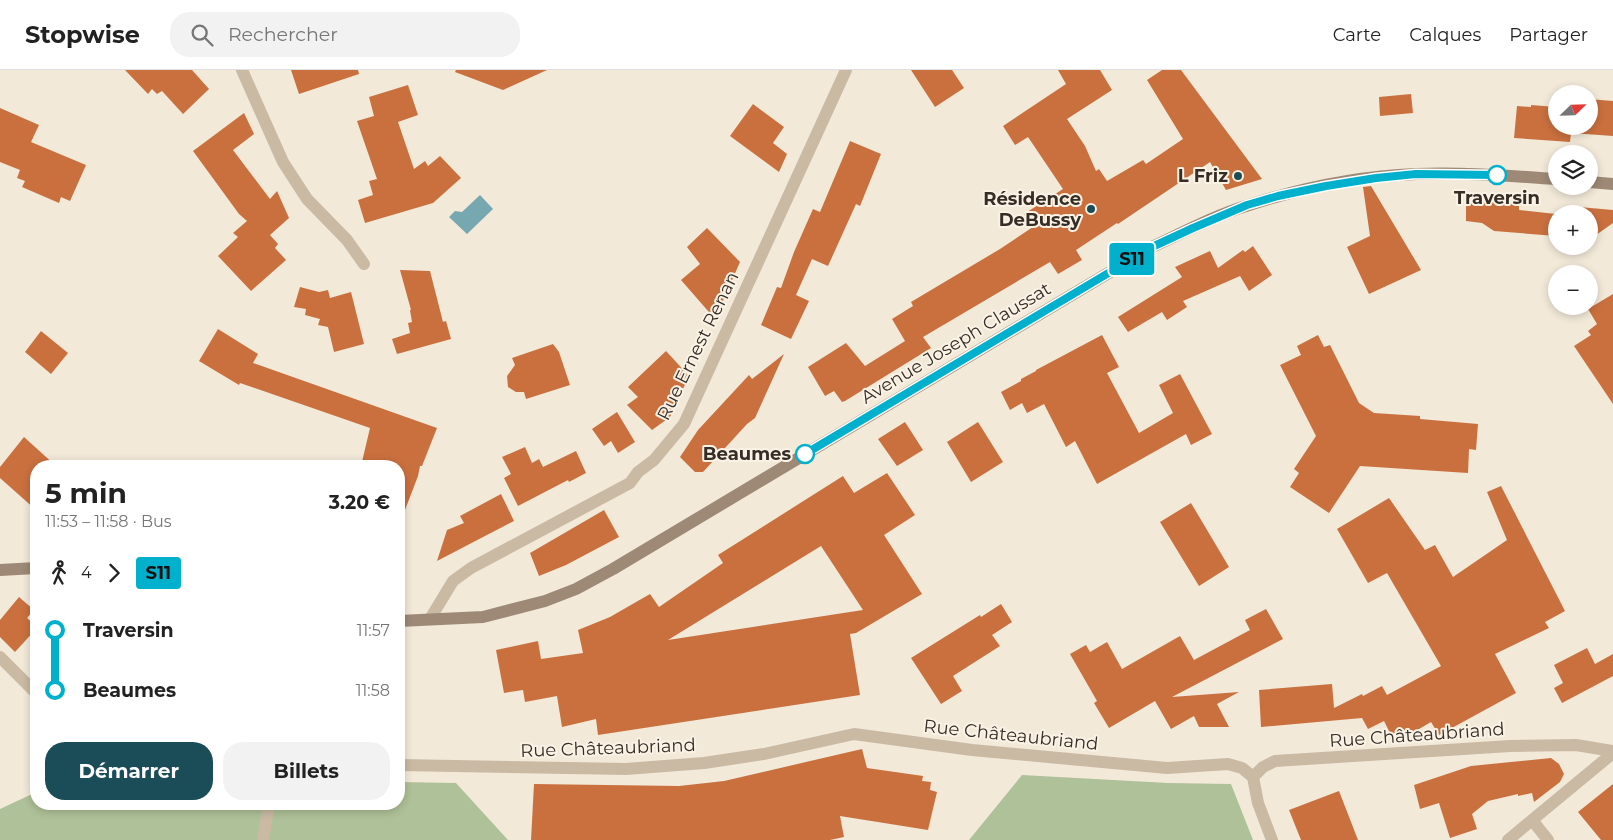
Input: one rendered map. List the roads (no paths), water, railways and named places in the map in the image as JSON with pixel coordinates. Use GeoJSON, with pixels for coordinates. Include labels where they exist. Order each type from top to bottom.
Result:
{"type":"FeatureCollection","features":[{"type":"Feature","properties":{"kind":"main road","name":"Avenue Joseph Claussat"},"geometry":{"type":"LineString","coordinates":[[405,620],[482,617],[545,601],[576,589],[638,554],[1152,247],[1247,205],[1278,196],[1326,186],[1416,174],[1487,175],[1548,179]]}},
{"type":"Feature","properties":{"kind":"main road"},"geometry":{"type":"LineString","coordinates":[[1598,183],[1613,184]]}},
{"type":"Feature","properties":{"kind":"main road"},"geometry":{"type":"LineString","coordinates":[[0,570],[30,568]]}},
{"type":"Feature","properties":{"kind":"street"},"geometry":{"type":"LineString","coordinates":[[242,70],[282,162],[307,199],[347,240],[364,264]]}},
{"type":"Feature","properties":{"kind":"street","name":"Rue Ernest Renan"},"geometry":{"type":"LineString","coordinates":[[430,619],[453,581],[470,568],[630,483],[638,472],[654,460],[684,424],[846,70]]}},
{"type":"Feature","properties":{"kind":"street"},"geometry":{"type":"LineString","coordinates":[[0,657],[30,686]]}},
{"type":"Feature","properties":{"kind":"street","name":"Rue Châteaubriand"},"geometry":{"type":"LineString","coordinates":[[405,765],[636,768],[704,763],[764,754],[854,734],[972,750],[1167,768],[1228,764],[1242,768],[1253,777],[1263,767],[1275,761],[1510,746],[1576,745],[1613,752]]}},
{"type":"Feature","properties":{"kind":"street"},"geometry":{"type":"LineString","coordinates":[[1508,840],[1613,752]]}},
{"type":"Feature","properties":{"kind":"street"},"geometry":{"type":"LineString","coordinates":[[1253,777],[1258,803],[1272,840]]}},
{"type":"Feature","properties":{"kind":"street"},"geometry":{"type":"LineString","coordinates":[[263,840],[268,810]]}},
{"type":"Feature","properties":{"kind":"street"},"geometry":{"type":"LineString","coordinates":[[1532,820],[1548,840]]}},
{"type":"Feature","properties":{"kind":"water"},"geometry":{"type":"Polygon","coordinates":[[[480,195],[493,209],[467,234],[449,217],[455,211],[462,212],[480,195]]]}},
{"type":"Feature","properties":{"kind":"place","name":"Traversin"},"geometry":{"type":"Point","coordinates":[1497,175]}},
{"type":"Feature","properties":{"kind":"place","name":"L Friz"},"geometry":{"type":"Point","coordinates":[1238,176]}},
{"type":"Feature","properties":{"kind":"place","name":"Résidence DeBussy"},"geometry":{"type":"Point","coordinates":[1091,209]}},
{"type":"Feature","properties":{"kind":"place","name":"Beaumes"},"geometry":{"type":"Point","coordinates":[805,454]}}]}
